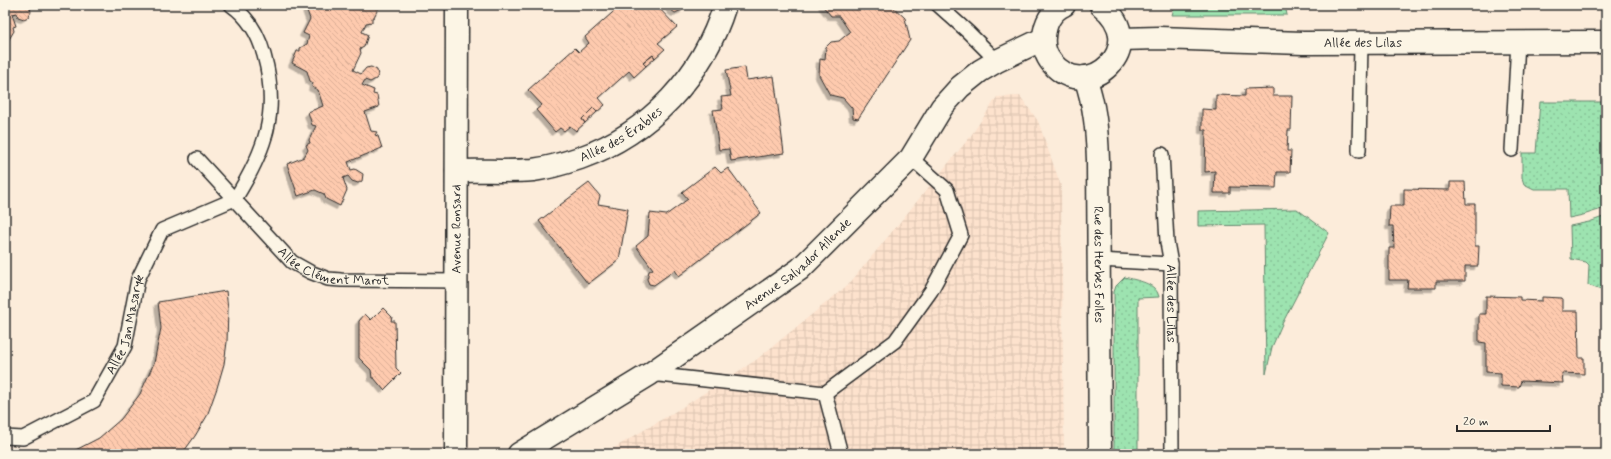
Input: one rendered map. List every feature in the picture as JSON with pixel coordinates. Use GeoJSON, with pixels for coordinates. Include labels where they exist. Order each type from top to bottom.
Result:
{"type":"FeatureCollection","features":[{"type":"Feature","properties":{"kind":"street","name":"Avenue Ronsard"},"geometry":{"type":"LineString","coordinates":[[456,454],[457,5]]}},
{"type":"Feature","properties":{"kind":"street","name":"Allée des Érables"},"geometry":{"type":"LineString","coordinates":[[457,171],[539,168],[565,163],[597,151],[621,138],[646,121],[670,101],[688,80],[702,58],[713,36],[725,5]]}},
{"type":"Feature","properties":{"kind":"street"},"geometry":{"type":"LineString","coordinates":[[1064,5],[1050,16],[1045,27],[1043,39],[1045,49],[1049,59],[1056,67],[1070,75],[1085,77],[1101,72],[1114,60],[1121,39],[1115,20],[1109,11],[1101,5]]}},
{"type":"Feature","properties":{"kind":"street","name":"Allée des Lilas"},"geometry":{"type":"LineString","coordinates":[[1121,39],[1160,38],[1303,43],[1606,42]]}},
{"type":"Feature","properties":{"kind":"street","name":"Avenue Salvador Allende"},"geometry":{"type":"LineString","coordinates":[[519,454],[650,374],[800,269],[911,158],[942,107],[960,87],[997,61],[1043,39]]}},
{"type":"Feature","properties":{"kind":"street","name":"Rue des Herbes Folles"},"geometry":{"type":"LineString","coordinates":[[1085,77],[1092,99],[1096,129],[1099,260],[1100,454]]}},
{"type":"Feature","properties":{"kind":"lane"},"geometry":{"type":"LineString","coordinates":[[231,5],[251,25],[262,47],[268,71],[272,98],[268,127],[261,149],[251,173],[235,200]]}},
{"type":"Feature","properties":{"kind":"lane"},"geometry":{"type":"LineString","coordinates":[[938,5],[997,61]]}},
{"type":"Feature","properties":{"kind":"lane"},"geometry":{"type":"LineString","coordinates":[[1512,150],[1518,42]]}},
{"type":"Feature","properties":{"kind":"lane"},"geometry":{"type":"LineString","coordinates":[[1359,151],[1361,43]]}},
{"type":"Feature","properties":{"kind":"lane","name":"Allée des Lilas"},"geometry":{"type":"LineString","coordinates":[[1162,154],[1167,242],[1171,264],[1172,454]]}},
{"type":"Feature","properties":{"kind":"lane"},"geometry":{"type":"LineString","coordinates":[[650,374],[825,393],[895,341],[931,291],[961,236],[947,190],[911,158]]}},
{"type":"Feature","properties":{"kind":"lane","name":"Allée Clément Marot"},"geometry":{"type":"LineString","coordinates":[[197,159],[273,243],[292,262],[310,272],[328,279],[341,280],[457,281]]}},
{"type":"Feature","properties":{"kind":"lane","name":"Allée Jan Masaryk"},"geometry":{"type":"LineString","coordinates":[[5,437],[23,438],[94,401],[125,346],[138,279],[162,230],[235,200]]}},
{"type":"Feature","properties":{"kind":"lane"},"geometry":{"type":"LineString","coordinates":[[1099,260],[1171,264]]}},
{"type":"Feature","properties":{"kind":"lane"},"geometry":{"type":"LineString","coordinates":[[825,393],[841,454]]}},
{"type":"Feature","properties":{"kind":"shaded area"},"geometry":{"type":"Polygon","coordinates":[[[1020,96],[1038,121],[1061,186],[1064,454],[604,454],[681,408],[756,360],[849,284],[970,137],[997,97],[1020,96]]]}},
{"type":"Feature","properties":{"kind":"green space"},"geometry":{"type":"Polygon","coordinates":[[[1175,5],[1285,5],[1287,15],[1172,15],[1175,5]]]}},
{"type":"Feature","properties":{"kind":"green space"},"geometry":{"type":"Polygon","coordinates":[[[1540,102],[1606,102],[1605,208],[1569,218],[1568,189],[1534,189],[1524,184],[1522,178],[1522,153],[1536,153],[1540,102]]]}},
{"type":"Feature","properties":{"kind":"green space"},"geometry":{"type":"Polygon","coordinates":[[[1297,209],[1329,233],[1282,324],[1272,347],[1266,374],[1264,225],[1198,226],[1198,211],[1297,209]]]}},
{"type":"Feature","properties":{"kind":"green space"},"geometry":{"type":"Polygon","coordinates":[[[1606,216],[1606,292],[1588,285],[1589,265],[1586,262],[1571,259],[1570,226],[1589,222],[1606,216]]]}},
{"type":"Feature","properties":{"kind":"green space"},"geometry":{"type":"Polygon","coordinates":[[[1125,277],[1150,285],[1157,292],[1159,297],[1138,298],[1138,454],[1114,454],[1114,292],[1116,286],[1125,277]]]}},
{"type":"Feature","properties":{"kind":"building"},"geometry":{"type":"Polygon","coordinates":[[[5,5],[26,5],[30,8],[31,12],[28,17],[24,19],[18,17],[17,13],[12,14],[16,26],[13,27],[14,31],[8,41],[5,40],[5,5]]]}},
{"type":"Feature","properties":{"kind":"building"},"geometry":{"type":"Polygon","coordinates":[[[305,5],[380,5],[372,18],[372,22],[366,23],[362,32],[368,35],[364,47],[360,49],[361,53],[353,70],[361,74],[366,68],[371,67],[377,70],[378,76],[376,79],[370,82],[365,80],[362,85],[374,90],[373,94],[377,95],[379,107],[365,112],[371,131],[377,132],[375,135],[378,136],[382,148],[348,162],[351,170],[355,169],[363,174],[362,181],[358,183],[352,181],[348,176],[343,178],[347,190],[340,206],[326,199],[324,194],[315,190],[298,196],[287,164],[304,157],[308,150],[306,145],[310,143],[309,140],[316,126],[312,125],[308,112],[323,106],[318,90],[312,87],[313,83],[310,81],[307,71],[292,63],[297,51],[300,51],[300,48],[307,44],[309,36],[303,33],[310,19],[305,5]]]}},
{"type":"Feature","properties":{"kind":"building"},"geometry":{"type":"Polygon","coordinates":[[[621,5],[656,5],[677,27],[658,43],[665,49],[655,58],[653,55],[643,63],[646,66],[634,77],[629,71],[599,98],[605,105],[597,112],[593,108],[582,119],[585,123],[576,131],[570,126],[564,131],[560,128],[555,132],[536,110],[542,105],[528,90],[575,48],[579,52],[589,43],[585,37],[621,5]]]}},
{"type":"Feature","properties":{"kind":"building"},"geometry":{"type":"Polygon","coordinates":[[[668,5],[685,5],[684,9],[675,13],[668,5]]]}},
{"type":"Feature","properties":{"kind":"building"},"geometry":{"type":"Polygon","coordinates":[[[822,5],[891,5],[905,18],[910,40],[858,119],[853,118],[852,108],[843,98],[830,95],[819,75],[820,59],[825,60],[826,47],[831,42],[839,41],[850,32],[839,16],[831,16],[822,5]]]}},
{"type":"Feature","properties":{"kind":"building"},"geometry":{"type":"Polygon","coordinates":[[[653,55],[655,58],[646,66],[643,63],[653,55]]]}},
{"type":"Feature","properties":{"kind":"building"},"geometry":{"type":"Polygon","coordinates":[[[745,67],[747,80],[774,76],[784,153],[731,161],[729,149],[719,150],[713,110],[723,109],[721,97],[731,96],[726,70],[745,67]]]}},
{"type":"Feature","properties":{"kind":"building"},"geometry":{"type":"Polygon","coordinates":[[[1273,88],[1273,96],[1292,96],[1291,130],[1288,130],[1287,151],[1291,151],[1290,172],[1277,172],[1276,188],[1230,187],[1230,193],[1214,193],[1215,171],[1205,172],[1206,130],[1202,130],[1202,109],[1216,110],[1216,95],[1245,96],[1245,89],[1273,88]]]}},
{"type":"Feature","properties":{"kind":"building"},"geometry":{"type":"Polygon","coordinates":[[[593,108],[597,112],[585,123],[582,119],[593,108]]]}},
{"type":"Feature","properties":{"kind":"building"},"geometry":{"type":"Polygon","coordinates":[[[715,167],[721,173],[728,168],[761,213],[679,276],[675,270],[654,285],[649,284],[647,279],[649,271],[653,269],[636,246],[648,236],[650,213],[666,215],[688,199],[682,192],[715,167]]]}},
{"type":"Feature","properties":{"kind":"building"},"geometry":{"type":"Polygon","coordinates":[[[1450,182],[1465,182],[1466,204],[1475,204],[1475,246],[1479,246],[1478,266],[1465,266],[1465,281],[1436,281],[1436,288],[1407,288],[1408,280],[1389,280],[1389,248],[1394,248],[1393,226],[1389,226],[1390,206],[1404,206],[1404,189],[1450,190],[1450,182]]]}},
{"type":"Feature","properties":{"kind":"building"},"geometry":{"type":"Polygon","coordinates":[[[589,183],[600,196],[598,204],[628,209],[619,260],[588,284],[539,221],[589,183]]]}},
{"type":"Feature","properties":{"kind":"building"},"geometry":{"type":"Polygon","coordinates":[[[226,291],[228,309],[227,342],[224,364],[207,416],[182,454],[68,454],[99,438],[121,419],[140,394],[154,363],[161,328],[158,302],[226,291]]]}},
{"type":"Feature","properties":{"kind":"building"},"geometry":{"type":"Polygon","coordinates":[[[1486,296],[1520,297],[1520,300],[1542,301],[1542,297],[1562,298],[1562,311],[1578,311],[1579,358],[1584,358],[1584,374],[1562,373],[1563,383],[1521,381],[1519,387],[1501,386],[1501,373],[1486,372],[1486,343],[1479,342],[1479,314],[1486,314],[1486,296]]]}},
{"type":"Feature","properties":{"kind":"building"},"geometry":{"type":"Polygon","coordinates":[[[383,308],[392,317],[391,321],[395,321],[396,368],[401,373],[384,390],[374,378],[372,378],[371,370],[359,358],[359,321],[365,314],[371,320],[383,308]]]}}]}
